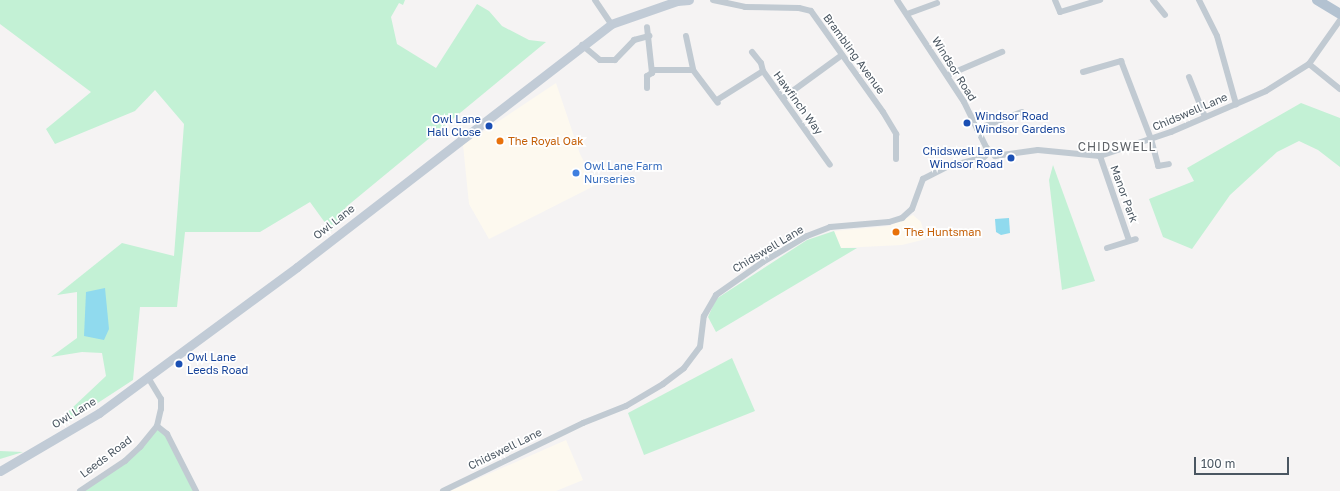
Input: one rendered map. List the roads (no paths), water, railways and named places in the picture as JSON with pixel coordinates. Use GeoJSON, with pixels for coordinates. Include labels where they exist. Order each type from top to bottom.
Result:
{"type":"FeatureCollection","features":[{"type":"Feature","properties":{"kind":"main road","name":"Owl Lane"},"geometry":{"type":"LineString","coordinates":[[2,469],[99,414],[297,267],[611,24],[678,1],[689,0]]}},
{"type":"Feature","properties":{"kind":"main road"},"geometry":{"type":"LineString","coordinates":[[1317,0],[1340,14]]}},
{"type":"Feature","properties":{"kind":"street"},"geometry":{"type":"LineString","coordinates":[[595,0],[611,24]]}},
{"type":"Feature","properties":{"kind":"street","name":"Brambling Avenue"},"geometry":{"type":"LineString","coordinates":[[713,0],[774,9],[796,8],[810,11],[896,134],[896,159]]}},
{"type":"Feature","properties":{"kind":"street"},"geometry":{"type":"LineString","coordinates":[[796,8],[798,0]]}},
{"type":"Feature","properties":{"kind":"street","name":"Windsor Road"},"geometry":{"type":"LineString","coordinates":[[897,0],[948,75],[990,152]]}},
{"type":"Feature","properties":{"kind":"street"},"geometry":{"type":"LineString","coordinates":[[1055,0],[1060,12],[1100,0]]}},
{"type":"Feature","properties":{"kind":"street"},"geometry":{"type":"LineString","coordinates":[[1153,0],[1165,15]]}},
{"type":"Feature","properties":{"kind":"street","name":"Chidswell Lane"},"geometry":{"type":"LineString","coordinates":[[1199,0],[1217,36],[1236,104]]}},
{"type":"Feature","properties":{"kind":"street"},"geometry":{"type":"LineString","coordinates":[[907,14],[937,3]]}},
{"type":"Feature","properties":{"kind":"street","name":"Chidswell Lane"},"geometry":{"type":"LineString","coordinates":[[443,491],[577,426],[626,406],[663,384],[684,368],[700,347],[704,316],[716,296],[763,262],[807,236],[830,227],[889,222],[902,218],[912,209],[924,179],[947,166],[984,157],[990,152],[995,156],[1049,150],[1100,156],[1151,139],[1266,91],[1308,64],[1340,20]]}},
{"type":"Feature","properties":{"kind":"street"},"geometry":{"type":"LineString","coordinates":[[647,88],[648,76],[652,70],[648,27]]}},
{"type":"Feature","properties":{"kind":"street"},"geometry":{"type":"LineString","coordinates":[[582,45],[600,60],[615,60],[634,40],[649,36]]}},
{"type":"Feature","properties":{"kind":"street"},"geometry":{"type":"LineString","coordinates":[[686,36],[694,70],[718,102],[763,71]]}},
{"type":"Feature","properties":{"kind":"street","name":"Hawfinch Way"},"geometry":{"type":"LineString","coordinates":[[752,52],[761,63],[763,71],[830,165]]}},
{"type":"Feature","properties":{"kind":"street"},"geometry":{"type":"LineString","coordinates":[[948,75],[1002,52]]}},
{"type":"Feature","properties":{"kind":"street"},"geometry":{"type":"LineString","coordinates":[[783,98],[842,55]]}},
{"type":"Feature","properties":{"kind":"street"},"geometry":{"type":"LineString","coordinates":[[1083,72],[1121,61],[1151,139]]}},
{"type":"Feature","properties":{"kind":"street"},"geometry":{"type":"LineString","coordinates":[[1308,64],[1340,89]]}},
{"type":"Feature","properties":{"kind":"street"},"geometry":{"type":"LineString","coordinates":[[652,70],[694,70]]}},
{"type":"Feature","properties":{"kind":"street"},"geometry":{"type":"LineString","coordinates":[[1189,77],[1205,117]]}},
{"type":"Feature","properties":{"kind":"street"},"geometry":{"type":"LineString","coordinates":[[977,129],[1022,112]]}},
{"type":"Feature","properties":{"kind":"street","name":"Chidswell Lane"},"geometry":{"type":"LineString","coordinates":[[1151,139],[1158,166],[1156,174]]}},
{"type":"Feature","properties":{"kind":"street","name":"Manor Park"},"geometry":{"type":"LineString","coordinates":[[1100,156],[1132,239],[1107,248]]}},
{"type":"Feature","properties":{"kind":"street"},"geometry":{"type":"LineString","coordinates":[[1158,166],[1169,164]]}},
{"type":"Feature","properties":{"kind":"street"},"geometry":{"type":"LineString","coordinates":[[148,377],[161,399],[161,409],[157,426],[167,434],[196,491]]}},
{"type":"Feature","properties":{"kind":"street","name":"Leeds Road"},"geometry":{"type":"LineString","coordinates":[[80,491],[130,456],[157,426]]}},
{"type":"Feature","properties":{"kind":"water"},"geometry":{"type":"Polygon","coordinates":[[[1009,218],[1010,233],[1001,235],[996,232],[995,219],[1009,218]]]}},
{"type":"Feature","properties":{"kind":"water"},"geometry":{"type":"Polygon","coordinates":[[[105,288],[109,329],[104,340],[84,336],[86,292],[105,288]]]}},
{"type":"Feature","properties":{"kind":"place","name":"Windsor Road Windsor Gardens"},"geometry":{"type":"Point","coordinates":[967,123]}},
{"type":"Feature","properties":{"kind":"place","name":"Owl Lane Hall Close"},"geometry":{"type":"Point","coordinates":[489,126]}},
{"type":"Feature","properties":{"kind":"place","name":"The Royal Oak"},"geometry":{"type":"Point","coordinates":[500,141]}},
{"type":"Feature","properties":{"kind":"place","name":"Chidswell Lane Windsor Road"},"geometry":{"type":"Point","coordinates":[1011,158]}},
{"type":"Feature","properties":{"kind":"place","name":"Owl Lane Farm Nurseries"},"geometry":{"type":"Point","coordinates":[576,173]}},
{"type":"Feature","properties":{"kind":"place","name":"The Huntsman"},"geometry":{"type":"Point","coordinates":[896,232]}},
{"type":"Feature","properties":{"kind":"place","name":"Owl Lane Leeds Road"},"geometry":{"type":"Point","coordinates":[179,364]}},
{"type":"Feature","properties":{"kind":"district","name":"CHIDSWELL"},"geometry":{"type":"Point","coordinates":[1117,147]}}]}
